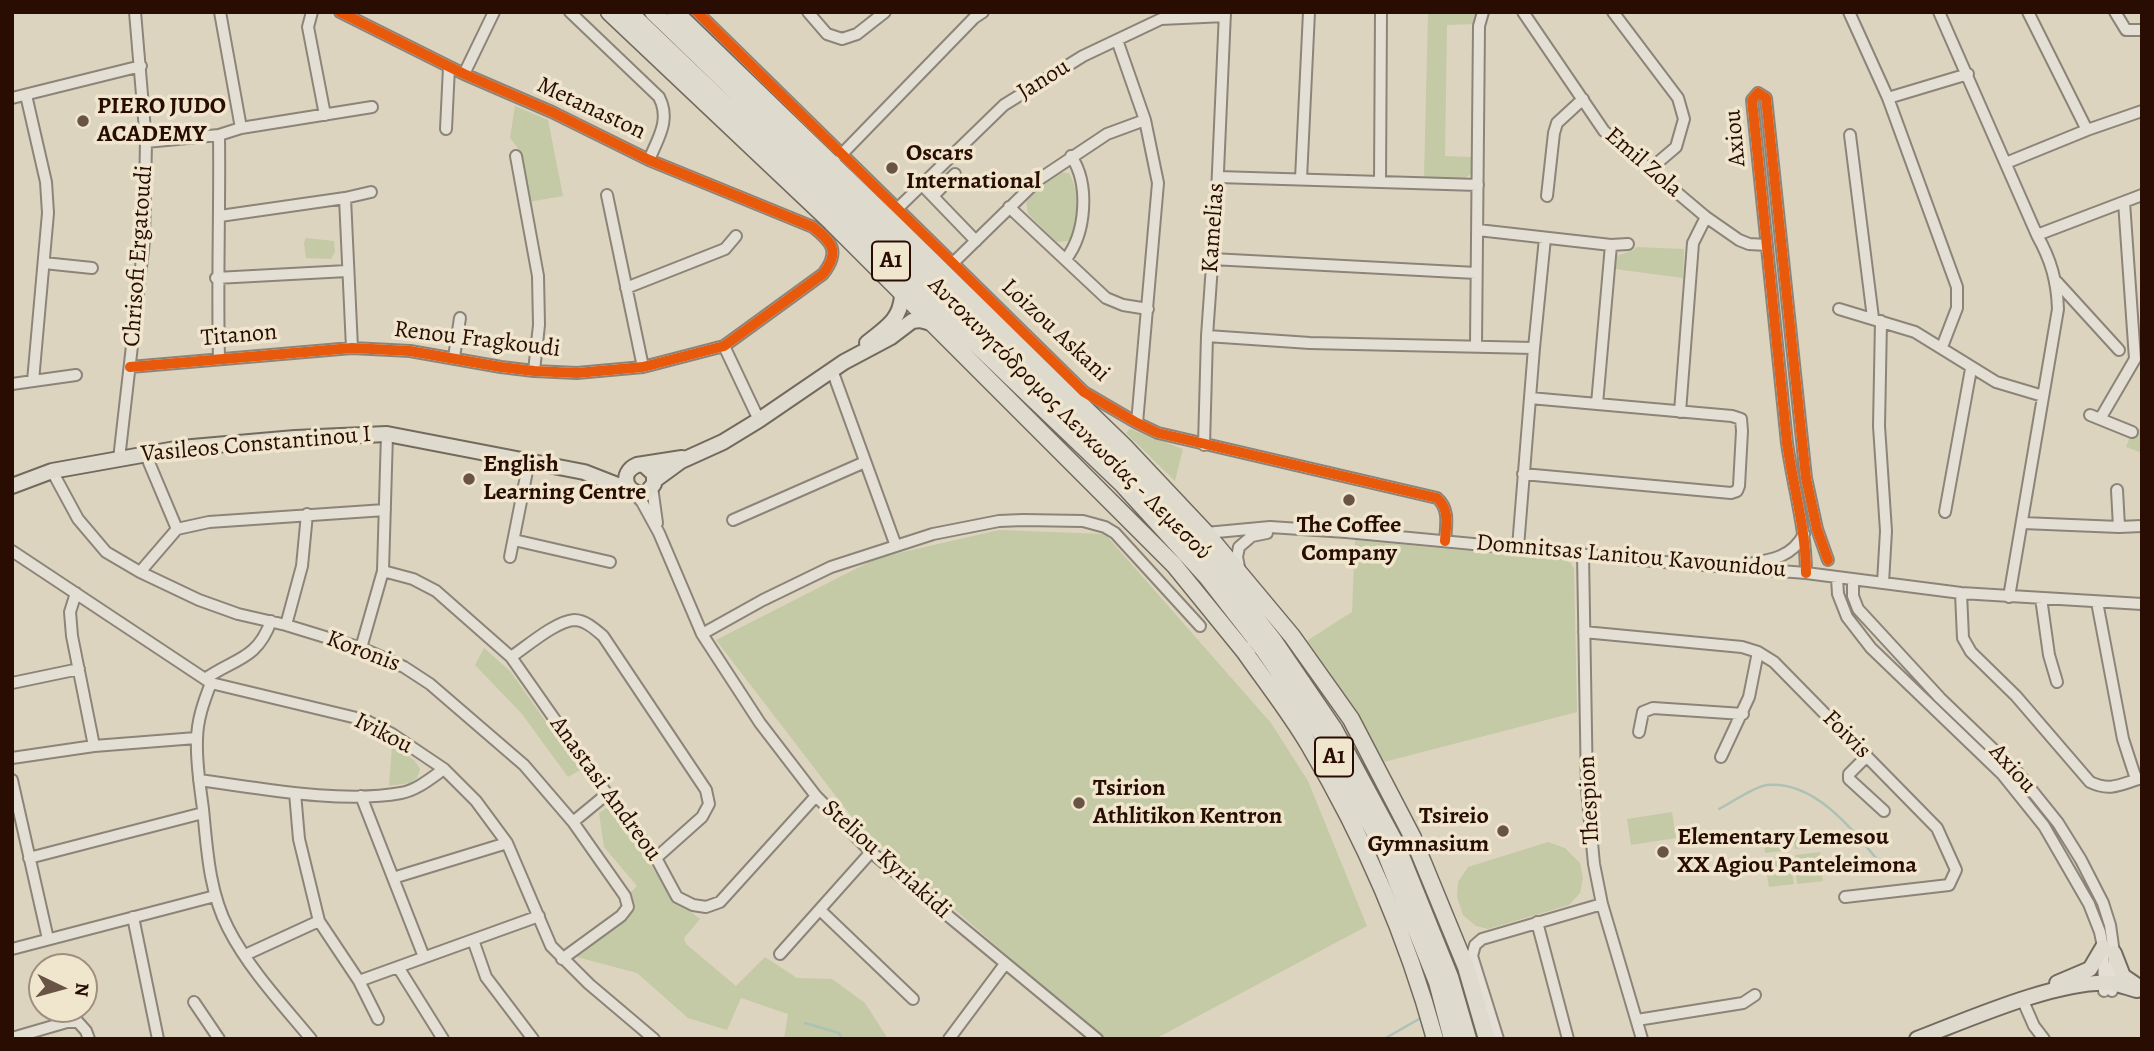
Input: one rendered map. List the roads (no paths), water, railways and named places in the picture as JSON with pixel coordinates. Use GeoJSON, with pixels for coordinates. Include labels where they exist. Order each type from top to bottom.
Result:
{"type":"FeatureCollection","features":[{"type":"Feature","properties":{"kind":"highway"},"geometry":{"type":"LineString","coordinates":[[609,12],[831,222],[902,296],[935,324],[1174,565],[1248,656]]}},
{"type":"Feature","properties":{"kind":"highway","name":"Αυτοκινητόδρομος Λευκωσίας - Λεμεσού"},"geometry":{"type":"LineString","coordinates":[[629,12],[1123,485],[1208,578],[1263,649],[1322,736],[1385,852],[1437,982],[1452,1039]]}},
{"type":"Feature","properties":{"kind":"highway"},"geometry":{"type":"LineString","coordinates":[[676,12],[1114,436],[1316,667]]}},
{"type":"Feature","properties":{"kind":"highway","name":"Αυτοκινητόδρομος Λευκωσίας - Λεμεσού"},"geometry":{"type":"LineString","coordinates":[[654,13],[1129,472],[1203,539],[1334,729],[1397,846],[1450,976],[1468,1039]]}},
{"type":"Feature","properties":{"kind":"highway"},"geometry":{"type":"LineString","coordinates":[[1149,514],[1216,606],[1308,744],[1370,860],[1421,987],[1435,1039]]}},
{"type":"Feature","properties":{"kind":"highway"},"geometry":{"type":"LineString","coordinates":[[1203,539],[1240,572],[1316,667],[1351,719],[1413,838],[1466,967],[1487,1039]]}},
{"type":"Feature","properties":{"kind":"main road"},"geometry":{"type":"LineString","coordinates":[[690,456],[646,493],[632,491],[626,483],[628,470],[637,465],[690,456],[723,442],[760,420],[838,366],[897,317],[901,310],[902,296]]}},
{"type":"Feature","properties":{"kind":"main road"},"geometry":{"type":"LineString","coordinates":[[838,366],[891,337],[912,321],[935,324]]}},
{"type":"Feature","properties":{"kind":"main road","name":"Vasileos Constantinou I"},"geometry":{"type":"LineString","coordinates":[[12,485],[52,471],[145,453],[295,438],[387,434],[584,472],[632,491]]}},
{"type":"Feature","properties":{"kind":"main road"},"geometry":{"type":"LineString","coordinates":[[644,465],[652,471],[654,484]]}},
{"type":"Feature","properties":{"kind":"main road","name":"Vasileos Constantinou I"},"geometry":{"type":"LineString","coordinates":[[584,472],[628,470]]}},
{"type":"Feature","properties":{"kind":"main road"},"geometry":{"type":"LineString","coordinates":[[1941,1039],[2026,1002],[2056,983],[2090,969],[2109,950],[2123,976],[2140,990]]}},
{"type":"Feature","properties":{"kind":"main road"},"geometry":{"type":"LineString","coordinates":[[1917,1039],[2073,987],[2140,990]]}},
{"type":"Feature","properties":{"kind":"street","name":"Chrisofi Ergatoudi"},"geometry":{"type":"LineString","coordinates":[[120,458],[144,242],[146,142],[135,12]]}},
{"type":"Feature","properties":{"kind":"street"},"geometry":{"type":"LineString","coordinates":[[220,12],[241,128]]}},
{"type":"Feature","properties":{"kind":"street"},"geometry":{"type":"LineString","coordinates":[[312,12],[308,27],[325,115]]}},
{"type":"Feature","properties":{"kind":"street","name":"Metanaston"},"geometry":{"type":"LineString","coordinates":[[340,12],[449,67],[552,112],[649,160],[813,227],[827,238]]}},
{"type":"Feature","properties":{"kind":"street"},"geometry":{"type":"LineString","coordinates":[[464,74],[494,12]]}},
{"type":"Feature","properties":{"kind":"street"},"geometry":{"type":"LineString","coordinates":[[570,12],[659,97],[665,108],[663,125],[649,160]]}},
{"type":"Feature","properties":{"kind":"street","name":"Loizou Askani"},"geometry":{"type":"LineString","coordinates":[[697,12],[1084,391],[1137,424],[1158,433],[1437,498],[1441,501],[1446,515],[1445,541]]}},
{"type":"Feature","properties":{"kind":"street"},"geometry":{"type":"LineString","coordinates":[[808,12],[827,34],[842,39],[857,34],[886,12]]}},
{"type":"Feature","properties":{"kind":"street"},"geometry":{"type":"LineString","coordinates":[[841,155],[974,18],[983,12]]}},
{"type":"Feature","properties":{"kind":"street"},"geometry":{"type":"LineString","coordinates":[[1301,179],[1309,12]]}},
{"type":"Feature","properties":{"kind":"street"},"geometry":{"type":"LineString","coordinates":[[1380,182],[1381,12]]}},
{"type":"Feature","properties":{"kind":"street"},"geometry":{"type":"LineString","coordinates":[[1476,345],[1479,26],[1483,12]]}},
{"type":"Feature","properties":{"kind":"street","name":"Emil Zola"},"geometry":{"type":"LineString","coordinates":[[1523,12],[1604,131],[1706,217],[1739,240],[1749,244],[1767,245]]}},
{"type":"Feature","properties":{"kind":"street"},"geometry":{"type":"LineString","coordinates":[[1613,12],[1678,98],[1684,119],[1676,147],[1649,170]]}},
{"type":"Feature","properties":{"kind":"street"},"geometry":{"type":"LineString","coordinates":[[1849,12],[1888,98],[1957,287],[1957,308],[1942,347]]}},
{"type":"Feature","properties":{"kind":"street"},"geometry":{"type":"LineString","coordinates":[[1939,12],[2050,259],[2057,282],[2058,309],[2009,597]]}},
{"type":"Feature","properties":{"kind":"street"},"geometry":{"type":"LineString","coordinates":[[2028,12],[2087,130]]}},
{"type":"Feature","properties":{"kind":"street"},"geometry":{"type":"LineString","coordinates":[[2115,12],[2126,30],[2142,30]]}},
{"type":"Feature","properties":{"kind":"street","name":"Janou"},"geometry":{"type":"LineString","coordinates":[[898,208],[1004,106],[1083,56],[1161,19],[1225,14]]}},
{"type":"Feature","properties":{"kind":"street","name":"Kamelias"},"geometry":{"type":"LineString","coordinates":[[1204,445],[1207,336],[1218,177],[1225,14]]}},
{"type":"Feature","properties":{"kind":"street"},"geometry":{"type":"LineString","coordinates":[[1117,40],[1144,120],[1158,183],[1137,424]]}},
{"type":"Feature","properties":{"kind":"street"},"geometry":{"type":"LineString","coordinates":[[12,98],[141,66]]}},
{"type":"Feature","properties":{"kind":"street"},"geometry":{"type":"LineString","coordinates":[[446,128],[449,67]]}},
{"type":"Feature","properties":{"kind":"street"},"geometry":{"type":"LineString","coordinates":[[1888,98],[1968,74]]}},
{"type":"Feature","properties":{"kind":"street","name":"Axiou"},"geometry":{"type":"LineString","coordinates":[[1806,573],[1804,534],[1792,478],[1781,384],[1752,100],[1758,93],[1766,98],[1806,478],[1817,529],[1828,560]]}},
{"type":"Feature","properties":{"kind":"street"},"geometry":{"type":"LineString","coordinates":[[26,95],[46,182],[48,214],[33,381]]}},
{"type":"Feature","properties":{"kind":"street"},"geometry":{"type":"LineString","coordinates":[[1547,196],[1557,123],[1583,99]]}},
{"type":"Feature","properties":{"kind":"street"},"geometry":{"type":"LineString","coordinates":[[146,142],[219,135],[241,128],[372,107]]}},
{"type":"Feature","properties":{"kind":"street"},"geometry":{"type":"LineString","coordinates":[[2006,163],[2142,111]]}},
{"type":"Feature","properties":{"kind":"street"},"geometry":{"type":"LineString","coordinates":[[953,263],[1038,180],[1107,134],[1144,120]]}},
{"type":"Feature","properties":{"kind":"street"},"geometry":{"type":"LineString","coordinates":[[219,135],[220,216],[216,278],[219,358]]}},
{"type":"Feature","properties":{"kind":"street"},"geometry":{"type":"LineString","coordinates":[[1850,135],[1877,320],[1879,426],[1886,531],[1883,583]]}},
{"type":"Feature","properties":{"kind":"street"},"geometry":{"type":"LineString","coordinates":[[516,156],[538,276],[539,325],[534,371]]}},
{"type":"Feature","properties":{"kind":"street"},"geometry":{"type":"LineString","coordinates":[[1066,259],[1075,247],[1080,233],[1083,181],[1071,156]]}},
{"type":"Feature","properties":{"kind":"street"},"geometry":{"type":"LineString","coordinates":[[933,196],[956,174]]}},
{"type":"Feature","properties":{"kind":"street"},"geometry":{"type":"LineString","coordinates":[[1218,177],[1478,185]]}},
{"type":"Feature","properties":{"kind":"street"},"geometry":{"type":"LineString","coordinates":[[922,185],[976,241]]}},
{"type":"Feature","properties":{"kind":"street"},"geometry":{"type":"LineString","coordinates":[[220,216],[371,192]]}},
{"type":"Feature","properties":{"kind":"street"},"geometry":{"type":"LineString","coordinates":[[607,195],[643,367]]}},
{"type":"Feature","properties":{"kind":"street"},"geometry":{"type":"LineString","coordinates":[[2037,235],[2142,195]]}},
{"type":"Feature","properties":{"kind":"street"},"geometry":{"type":"LineString","coordinates":[[345,198],[352,348]]}},
{"type":"Feature","properties":{"kind":"street"},"geometry":{"type":"LineString","coordinates":[[2124,202],[2139,361],[2095,417],[2132,432]]}},
{"type":"Feature","properties":{"kind":"street"},"geometry":{"type":"LineString","coordinates":[[1009,207],[1106,298],[1123,305],[1148,309]]}},
{"type":"Feature","properties":{"kind":"street"},"geometry":{"type":"LineString","coordinates":[[1680,412],[1693,243],[1706,217]]}},
{"type":"Feature","properties":{"kind":"street"},"geometry":{"type":"LineString","coordinates":[[1478,230],[1611,245],[1628,244]]}},
{"type":"Feature","properties":{"kind":"street"},"geometry":{"type":"LineString","coordinates":[[626,288],[724,249],[736,236]]}},
{"type":"Feature","properties":{"kind":"street","name":"Renou Fragkoudi"},"geometry":{"type":"LineString","coordinates":[[352,348],[410,351],[454,357],[501,368],[534,371],[577,373],[643,367],[724,346],[824,274],[832,263],[833,248],[827,238]]}},
{"type":"Feature","properties":{"kind":"street"},"geometry":{"type":"LineString","coordinates":[[1518,547],[1545,238]]}},
{"type":"Feature","properties":{"kind":"street"},"geometry":{"type":"LineString","coordinates":[[1597,404],[1611,245]]}},
{"type":"Feature","properties":{"kind":"street"},"geometry":{"type":"LineString","coordinates":[[1212,259],[1476,273]]}},
{"type":"Feature","properties":{"kind":"street"},"geometry":{"type":"LineString","coordinates":[[2128,262],[2142,261]]}},
{"type":"Feature","properties":{"kind":"street"},"geometry":{"type":"LineString","coordinates":[[44,263],[92,268]]}},
{"type":"Feature","properties":{"kind":"street"},"geometry":{"type":"LineString","coordinates":[[216,278],[347,271]]}},
{"type":"Feature","properties":{"kind":"street"},"geometry":{"type":"LineString","coordinates":[[2057,282],[2119,349]]}},
{"type":"Feature","properties":{"kind":"street"},"geometry":{"type":"LineString","coordinates":[[1839,309],[1915,332],[1996,382],[2043,396]]}},
{"type":"Feature","properties":{"kind":"street"},"geometry":{"type":"LineString","coordinates":[[454,357],[460,318]]}},
{"type":"Feature","properties":{"kind":"street"},"geometry":{"type":"LineString","coordinates":[[1207,336],[1310,343],[1534,348]]}},
{"type":"Feature","properties":{"kind":"street"},"geometry":{"type":"LineString","coordinates":[[724,346],[760,420]]}},
{"type":"Feature","properties":{"kind":"street","name":"Titanon"},"geometry":{"type":"LineString","coordinates":[[130,367],[352,348]]}},
{"type":"Feature","properties":{"kind":"street"},"geometry":{"type":"LineString","coordinates":[[838,366],[865,462],[896,546]]}},
{"type":"Feature","properties":{"kind":"street"},"geometry":{"type":"LineString","coordinates":[[1945,512],[1971,369]]}},
{"type":"Feature","properties":{"kind":"street"},"geometry":{"type":"LineString","coordinates":[[12,384],[76,375]]}},
{"type":"Feature","properties":{"kind":"street"},"geometry":{"type":"LineString","coordinates":[[1781,384],[1796,382]]}},
{"type":"Feature","properties":{"kind":"street"},"geometry":{"type":"LineString","coordinates":[[1523,474],[1731,493],[1737,491],[1739,486],[1741,419],[1530,398]]}},
{"type":"Feature","properties":{"kind":"street"},"geometry":{"type":"LineString","coordinates":[[361,648],[383,571],[387,434]]}},
{"type":"Feature","properties":{"kind":"street"},"geometry":{"type":"LineString","coordinates":[[145,453],[177,529]]}},
{"type":"Feature","properties":{"kind":"street"},"geometry":{"type":"LineString","coordinates":[[510,557],[529,461]]}},
{"type":"Feature","properties":{"kind":"street"},"geometry":{"type":"LineString","coordinates":[[733,520],[865,462]]}},
{"type":"Feature","properties":{"kind":"street","name":"Koronis"},"geometry":{"type":"LineString","coordinates":[[52,471],[78,519],[106,552],[140,572],[199,600],[238,614],[286,625],[361,648],[404,667],[430,684],[524,765],[573,822],[625,896],[628,907],[621,916],[562,959]]}},
{"type":"Feature","properties":{"kind":"street","name":"Steliou Kyriakidi"},"geometry":{"type":"LineString","coordinates":[[654,484],[659,533]]}},
{"type":"Feature","properties":{"kind":"street"},"geometry":{"type":"LineString","coordinates":[[2117,490],[2119,527]]}},
{"type":"Feature","properties":{"kind":"street","name":"Steliou Kyriakidi"},"geometry":{"type":"LineString","coordinates":[[632,491],[642,502],[659,533],[702,634],[760,723],[816,796],[871,852],[1097,1039]]}},
{"type":"Feature","properties":{"kind":"street"},"geometry":{"type":"LineString","coordinates":[[140,572],[177,529],[209,522],[385,510]]}},
{"type":"Feature","properties":{"kind":"street"},"geometry":{"type":"LineString","coordinates":[[286,625],[302,566],[307,514]]}},
{"type":"Feature","properties":{"kind":"street"},"geometry":{"type":"LineString","coordinates":[[702,634],[831,567],[933,534],[1006,520],[1083,521],[1105,527],[1115,533],[1200,626]]}},
{"type":"Feature","properties":{"kind":"street"},"geometry":{"type":"LineString","coordinates":[[2023,523],[2142,526]]}},
{"type":"Feature","properties":{"kind":"street","name":"Domnitsas Lanitou Kavounidou"},"geometry":{"type":"LineString","coordinates":[[1203,539],[1270,527],[1735,566],[1961,593],[2142,604]]}},
{"type":"Feature","properties":{"kind":"street","name":"Domnitsas Lanitou Kavounidou"},"geometry":{"type":"LineString","coordinates":[[1240,572],[1237,557],[1239,547],[1246,540],[1252,536],[1287,529]]}},
{"type":"Feature","properties":{"kind":"street"},"geometry":{"type":"LineString","coordinates":[[1735,566],[1783,555],[1796,548],[1804,534]]}},
{"type":"Feature","properties":{"kind":"street"},"geometry":{"type":"LineString","coordinates":[[514,540],[610,562]]}},
{"type":"Feature","properties":{"kind":"street","name":"Ivikou"},"geometry":{"type":"LineString","coordinates":[[12,551],[208,681],[365,720],[392,734],[444,769],[476,801],[508,843],[551,946],[562,959],[654,1039]]}},
{"type":"Feature","properties":{"kind":"street","name":"Thespion"},"geometry":{"type":"LineString","coordinates":[[1583,554],[1587,790],[1594,864],[1602,904],[1642,1039]]}},
{"type":"Feature","properties":{"kind":"street","name":"Anastasi Andreou"},"geometry":{"type":"LineString","coordinates":[[383,571],[413,579],[436,591],[511,657],[607,794],[656,858],[677,897],[693,905],[706,907],[720,902],[816,796]]}},
{"type":"Feature","properties":{"kind":"street","name":"Axiou"},"geometry":{"type":"LineString","coordinates":[[1837,578],[1840,602],[1852,625],[1924,700],[2003,775],[2044,826],[2090,904],[2109,950]]}},
{"type":"Feature","properties":{"kind":"street","name":"Axiou"},"geometry":{"type":"LineString","coordinates":[[1853,580],[1853,596],[1858,609],[1940,698],[2017,772],[2058,823],[2103,903],[2110,925],[2108,987]]}},
{"type":"Feature","properties":{"kind":"street"},"geometry":{"type":"LineString","coordinates":[[76,593],[70,612],[72,636],[94,746]]}},
{"type":"Feature","properties":{"kind":"street"},"geometry":{"type":"LineString","coordinates":[[1961,593],[1963,638],[1971,652],[2016,696],[2090,782],[2101,788],[2139,779],[2123,739],[2097,601]]}},
{"type":"Feature","properties":{"kind":"street"},"geometry":{"type":"LineString","coordinates":[[2041,598],[2049,655],[2057,681]]}},
{"type":"Feature","properties":{"kind":"street"},"geometry":{"type":"LineString","coordinates":[[511,657],[559,625],[575,620],[590,625],[603,636],[706,790],[709,804],[702,817],[656,858]]}},
{"type":"Feature","properties":{"kind":"street"},"geometry":{"type":"LineString","coordinates":[[271,621],[266,634],[251,654],[208,681],[197,737],[199,780],[215,896],[228,928],[244,955],[311,1039]]}},
{"type":"Feature","properties":{"kind":"street","name":"Foivis"},"geometry":{"type":"LineString","coordinates":[[1584,632],[1742,647],[1758,652],[1774,662],[1937,828],[1955,870],[1949,885],[1845,897]]}},
{"type":"Feature","properties":{"kind":"street"},"geometry":{"type":"LineString","coordinates":[[1721,757],[1749,697],[1758,652]]}},
{"type":"Feature","properties":{"kind":"street"},"geometry":{"type":"LineString","coordinates":[[12,683],[79,669]]}},
{"type":"Feature","properties":{"kind":"street"},"geometry":{"type":"LineString","coordinates":[[1639,732],[1643,712],[1653,708],[1743,714]]}},
{"type":"Feature","properties":{"kind":"street"},"geometry":{"type":"LineString","coordinates":[[12,758],[94,746],[197,737]]}},
{"type":"Feature","properties":{"kind":"street"},"geometry":{"type":"LineString","coordinates":[[1867,756],[1849,774],[1849,779],[1884,811]]}},
{"type":"Feature","properties":{"kind":"street"},"geometry":{"type":"LineString","coordinates":[[199,780],[295,793],[361,796],[402,793],[422,785],[444,769]]}},
{"type":"Feature","properties":{"kind":"street"},"geometry":{"type":"LineString","coordinates":[[12,780],[48,939]]}},
{"type":"Feature","properties":{"kind":"street"},"geometry":{"type":"LineString","coordinates":[[295,793],[299,839],[319,921],[359,981],[378,1019]]}},
{"type":"Feature","properties":{"kind":"street"},"geometry":{"type":"LineString","coordinates":[[573,822],[607,794]]}},
{"type":"Feature","properties":{"kind":"street"},"geometry":{"type":"LineString","coordinates":[[361,796],[424,957]]}},
{"type":"Feature","properties":{"kind":"street"},"geometry":{"type":"LineString","coordinates":[[29,858],[203,813]]}},
{"type":"Feature","properties":{"kind":"street"},"geometry":{"type":"LineString","coordinates":[[393,878],[508,843]]}},
{"type":"Feature","properties":{"kind":"street"},"geometry":{"type":"LineString","coordinates":[[780,954],[871,852]]}},
{"type":"Feature","properties":{"kind":"street"},"geometry":{"type":"LineString","coordinates":[[12,949],[215,896]]}},
{"type":"Feature","properties":{"kind":"street"},"geometry":{"type":"LineString","coordinates":[[1498,1039],[1472,956],[1475,945],[1482,939],[1602,904]]}},
{"type":"Feature","properties":{"kind":"street"},"geometry":{"type":"LineString","coordinates":[[820,910],[913,999]]}},
{"type":"Feature","properties":{"kind":"street"},"geometry":{"type":"LineString","coordinates":[[359,981],[539,916]]}},
{"type":"Feature","properties":{"kind":"street"},"geometry":{"type":"LineString","coordinates":[[133,917],[158,1039]]}},
{"type":"Feature","properties":{"kind":"street"},"geometry":{"type":"LineString","coordinates":[[244,955],[319,921]]}},
{"type":"Feature","properties":{"kind":"street"},"geometry":{"type":"LineString","coordinates":[[1537,922],[1568,1039]]}},
{"type":"Feature","properties":{"kind":"street"},"geometry":{"type":"LineString","coordinates":[[473,940],[486,977],[533,1039]]}},
{"type":"Feature","properties":{"kind":"street"},"geometry":{"type":"LineString","coordinates":[[949,1039],[1004,964]]}},
{"type":"Feature","properties":{"kind":"street"},"geometry":{"type":"LineString","coordinates":[[398,967],[443,1039]]}},
{"type":"Feature","properties":{"kind":"street"},"geometry":{"type":"LineString","coordinates":[[1637,1020],[1743,1003],[1755,995]]}},
{"type":"Feature","properties":{"kind":"street"},"geometry":{"type":"LineString","coordinates":[[194,1002],[219,1039]]}},
{"type":"Feature","properties":{"kind":"street"},"geometry":{"type":"LineString","coordinates":[[2026,1002],[2034,1026],[2044,1039]]}},
{"type":"Feature","properties":{"kind":"street"},"geometry":{"type":"LineString","coordinates":[[12,1038],[67,1022],[78,1022],[89,1039]]}},
{"type":"Feature","properties":{"kind":"waterway"},"geometry":{"type":"LineString","coordinates":[[1719,809],[1762,786],[1786,786],[1803,791],[1835,813],[1886,870]]}},
{"type":"Feature","properties":{"kind":"waterway"},"geometry":{"type":"LineString","coordinates":[[1384,1039],[1419,1019]]}},
{"type":"Feature","properties":{"kind":"waterway"},"geometry":{"type":"LineString","coordinates":[[805,1023],[839,1033],[842,1039]]}},
{"type":"Feature","properties":{"kind":"place","name":"PIERO JUDO ACADEMY"},"geometry":{"type":"Point","coordinates":[83,121]}},
{"type":"Feature","properties":{"kind":"place","name":"Oscars International"},"geometry":{"type":"Point","coordinates":[892,168]}},
{"type":"Feature","properties":{"kind":"place","name":"English Learning Centre"},"geometry":{"type":"Point","coordinates":[469,479]}},
{"type":"Feature","properties":{"kind":"place","name":"The Coffee Company"},"geometry":{"type":"Point","coordinates":[1349,500]}},
{"type":"Feature","properties":{"kind":"place","name":"Tsirion Athlitikon Kentron"},"geometry":{"type":"Point","coordinates":[1079,803]}},
{"type":"Feature","properties":{"kind":"place","name":"Tsireio Gymnasium"},"geometry":{"type":"Point","coordinates":[1503,831]}},
{"type":"Feature","properties":{"kind":"place","name":"Elementary Lemesou XX Agiou Panteleimona"},"geometry":{"type":"Point","coordinates":[1663,852]}}]}
